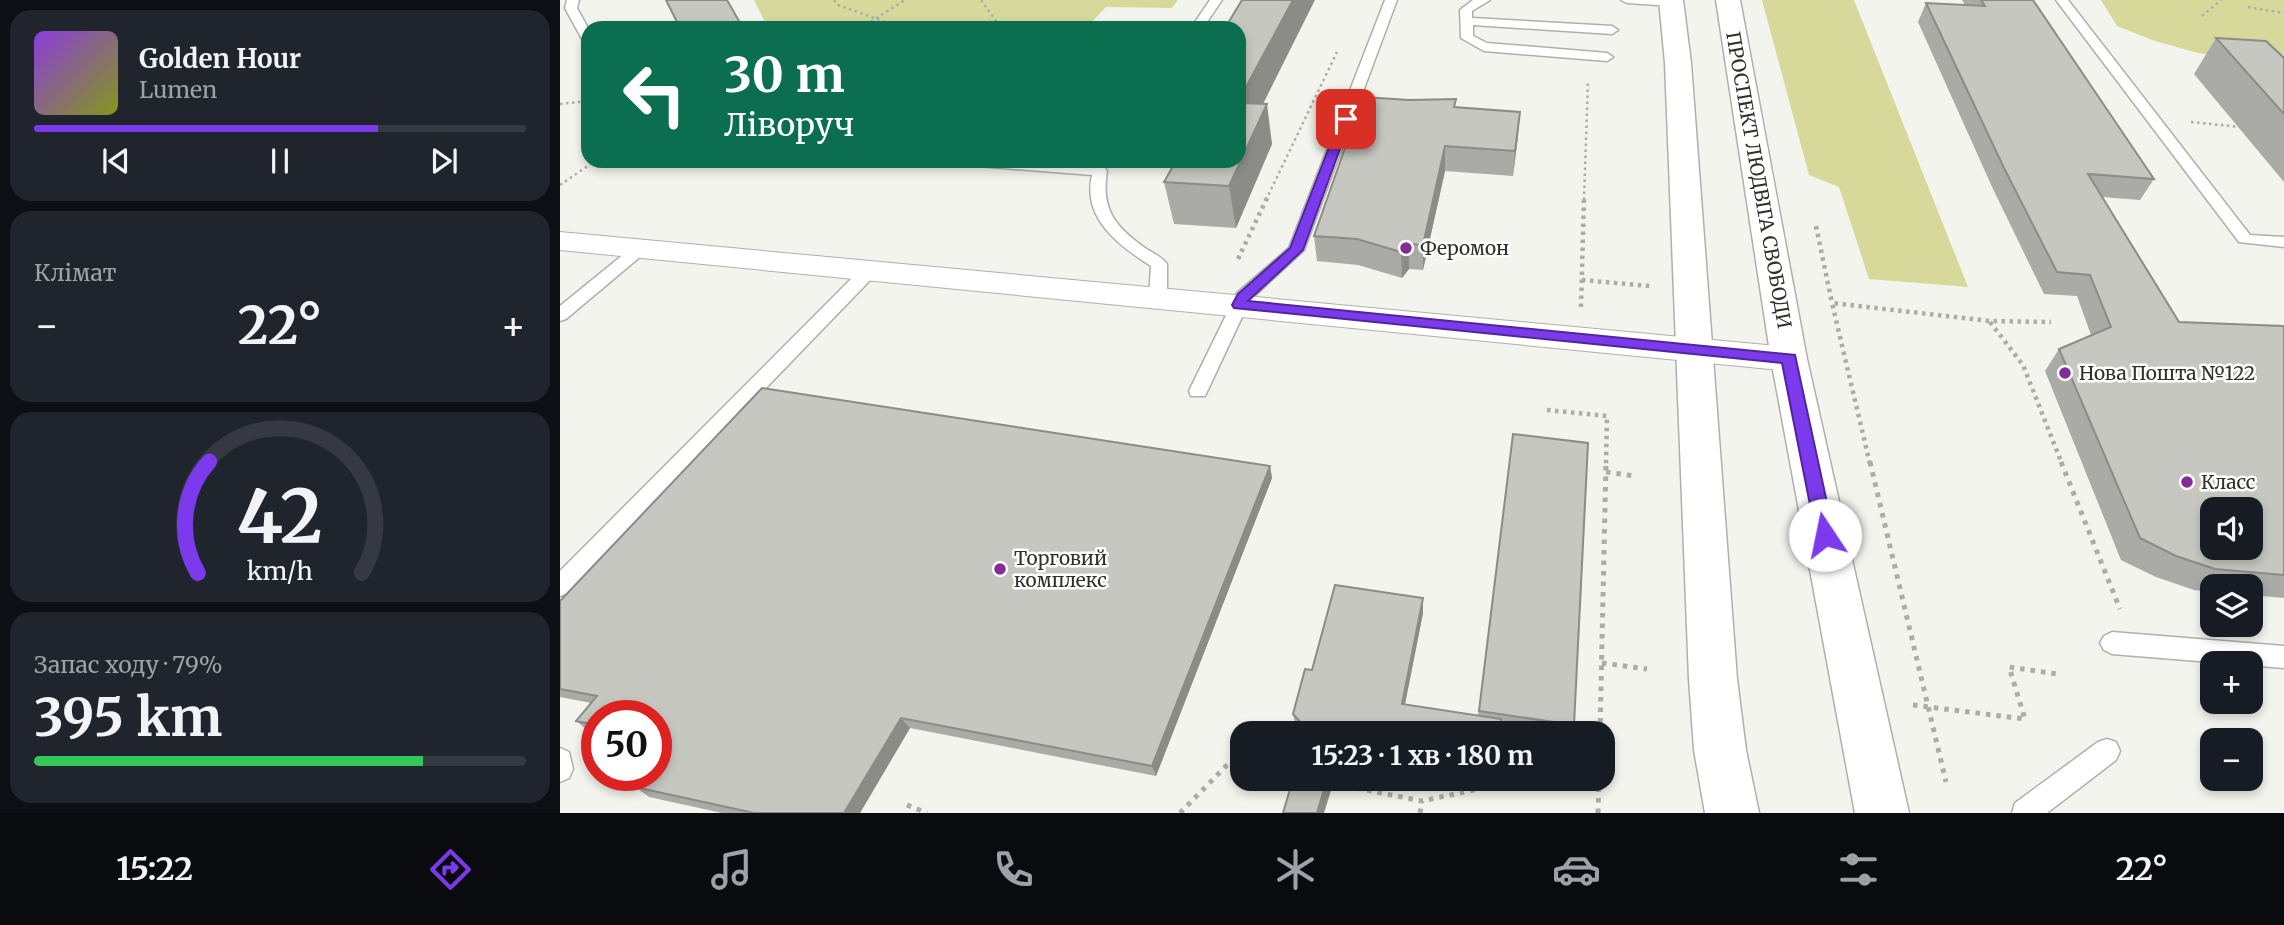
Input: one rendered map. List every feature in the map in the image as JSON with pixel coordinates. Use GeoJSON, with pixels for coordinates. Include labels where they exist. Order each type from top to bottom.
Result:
{"type":"FeatureCollection","features":[{"type":"Feature","properties":{"kind":"main road","name":"ПРОСПЕКТ ЛЮДВІГА СВОБОДИ"},"geometry":{"type":"LineString","coordinates":[[1728,0],[1789,359],[1882,813]]}},
{"type":"Feature","properties":{"kind":"main road"},"geometry":{"type":"LineString","coordinates":[[1671,2],[1678,63],[1713,679],[1720,750],[1732,813]]}},
{"type":"Feature","properties":{"kind":"street"},"geometry":{"type":"LineString","coordinates":[[560,241],[1789,359]]}},
{"type":"Feature","properties":{"kind":"lane"},"geometry":{"type":"LineString","coordinates":[[573,0],[571,8],[581,27]]}},
{"type":"Feature","properties":{"kind":"lane"},"geometry":{"type":"LineString","coordinates":[[1202,21],[1216,0]]}},
{"type":"Feature","properties":{"kind":"lane"},"geometry":{"type":"LineString","coordinates":[[1198,391],[1243,297],[1296,250],[1391,0]]}},
{"type":"Feature","properties":{"kind":"lane"},"geometry":{"type":"LineString","coordinates":[[1484,0],[1466,10],[1467,38],[1484,47],[1607,57]]}},
{"type":"Feature","properties":{"kind":"lane"},"geometry":{"type":"LineString","coordinates":[[1627,0],[1671,2]]}},
{"type":"Feature","properties":{"kind":"lane"},"geometry":{"type":"LineString","coordinates":[[2062,0],[2245,239],[2284,242]]}},
{"type":"Feature","properties":{"kind":"lane"},"geometry":{"type":"LineString","coordinates":[[560,22],[576,18]]}},
{"type":"Feature","properties":{"kind":"lane"},"geometry":{"type":"LineString","coordinates":[[1467,21],[1612,30]]}},
{"type":"Feature","properties":{"kind":"lane"},"geometry":{"type":"LineString","coordinates":[[1103,168],[1096,197],[1105,219],[1131,247],[1159,264],[1158,298]]}},
{"type":"Feature","properties":{"kind":"lane"},"geometry":{"type":"LineString","coordinates":[[560,315],[641,248]]}},
{"type":"Feature","properties":{"kind":"lane"},"geometry":{"type":"LineString","coordinates":[[560,586],[871,269]]}},
{"type":"Feature","properties":{"kind":"lane"},"geometry":{"type":"LineString","coordinates":[[2123,643],[2284,657]]}},
{"type":"Feature","properties":{"kind":"lane"},"geometry":{"type":"LineString","coordinates":[[2025,813],[2107,751]]}},
{"type":"Feature","properties":{"kind":"lane"},"geometry":{"type":"LineString","coordinates":[[560,761],[560,769]]}},
{"type":"Feature","properties":{"kind":"path"},"geometry":{"type":"LineString","coordinates":[[834,0],[838,5],[886,21]]}},
{"type":"Feature","properties":{"kind":"path"},"geometry":{"type":"LineString","coordinates":[[874,21],[905,0]]}},
{"type":"Feature","properties":{"kind":"path"},"geometry":{"type":"LineString","coordinates":[[981,0],[996,21]]}},
{"type":"Feature","properties":{"kind":"path"},"geometry":{"type":"LineString","coordinates":[[2202,16],[2221,0]]}},
{"type":"Feature","properties":{"kind":"path"},"geometry":{"type":"LineString","coordinates":[[2248,7],[2284,13]]}},
{"type":"Feature","properties":{"kind":"path"},"geometry":{"type":"LineString","coordinates":[[1233,270],[1338,48]]}},
{"type":"Feature","properties":{"kind":"path"},"geometry":{"type":"LineString","coordinates":[[1580,314],[1588,81]]}},
{"type":"Feature","properties":{"kind":"path"},"geometry":{"type":"LineString","coordinates":[[560,104],[581,102]]}},
{"type":"Feature","properties":{"kind":"path"},"geometry":{"type":"LineString","coordinates":[[2152,120],[2246,127]]}},
{"type":"Feature","properties":{"kind":"path"},"geometry":{"type":"LineString","coordinates":[[560,185],[585,168]]}},
{"type":"Feature","properties":{"kind":"path"},"geometry":{"type":"LineString","coordinates":[[1816,226],[1946,782]]}},
{"type":"Feature","properties":{"kind":"path"},"geometry":{"type":"LineString","coordinates":[[1582,280],[1651,286]]}},
{"type":"Feature","properties":{"kind":"path"},"geometry":{"type":"LineString","coordinates":[[1832,303],[1990,321],[2051,322]]}},
{"type":"Feature","properties":{"kind":"path"},"geometry":{"type":"LineString","coordinates":[[1990,321],[2023,365],[2123,643]]}},
{"type":"Feature","properties":{"kind":"path"},"geometry":{"type":"LineString","coordinates":[[1547,410],[1607,416],[1600,721]]}},
{"type":"Feature","properties":{"kind":"path"},"geometry":{"type":"LineString","coordinates":[[1606,472],[1635,476]]}},
{"type":"Feature","properties":{"kind":"path"},"geometry":{"type":"LineString","coordinates":[[1602,663],[1647,669]]}},
{"type":"Feature","properties":{"kind":"path"},"geometry":{"type":"LineString","coordinates":[[1913,705],[2025,719],[2009,667],[2057,674]]}},
{"type":"Feature","properties":{"kind":"path"},"geometry":{"type":"LineString","coordinates":[[1180,813],[1230,763]]}},
{"type":"Feature","properties":{"kind":"path"},"geometry":{"type":"LineString","coordinates":[[1369,791],[1422,802],[1472,791]]}},
{"type":"Feature","properties":{"kind":"path"},"geometry":{"type":"LineString","coordinates":[[1598,813],[1599,791]]}},
{"type":"Feature","properties":{"kind":"path"},"geometry":{"type":"LineString","coordinates":[[1420,813],[1422,802]]}},
{"type":"Feature","properties":{"kind":"path"},"geometry":{"type":"LineString","coordinates":[[907,804],[927,813]]}},
{"type":"Feature","properties":{"kind":"green space"},"geometry":{"type":"Polygon","coordinates":[[[754,0],[1178,0],[1172,8],[1106,7],[1093,21],[764,21],[754,0]]]}},
{"type":"Feature","properties":{"kind":"green space"},"geometry":{"type":"Polygon","coordinates":[[[1762,0],[1854,0],[1968,287],[1869,279],[1839,187],[1809,175],[1762,0]]]}},
{"type":"Feature","properties":{"kind":"green space"},"geometry":{"type":"Polygon","coordinates":[[[2101,0],[2284,0],[2284,55],[2249,61],[2198,53],[2155,41],[2117,26],[2101,0]]]}},
{"type":"Feature","properties":{"kind":"building"},"geometry":{"type":"Polygon","coordinates":[[[666,0],[727,0],[739,21],[676,21],[666,0]]]}},
{"type":"Feature","properties":{"kind":"building"},"geometry":{"type":"Polygon","coordinates":[[[1242,0],[1293,0],[1246,87],[1246,21],[1229,21],[1242,0]]]}},
{"type":"Feature","properties":{"kind":"building"},"geometry":{"type":"Polygon","coordinates":[[[1981,0],[2033,0],[2154,179],[2088,174],[2179,322],[2284,326],[2284,575],[2215,569],[2176,556],[2140,538],[2059,349],[2111,327],[2090,275],[2057,272],[2004,168],[1926,3],[1985,6],[1981,0]]]}},
{"type":"Feature","properties":{"kind":"building"},"geometry":{"type":"Polygon","coordinates":[[[2216,38],[2266,41],[2284,58],[2284,114],[2216,38]]]}},
{"type":"Feature","properties":{"kind":"building"},"geometry":{"type":"Polygon","coordinates":[[[1363,97],[1456,99],[1454,107],[1520,112],[1515,151],[1445,146],[1423,245],[1409,244],[1401,252],[1357,239],[1314,236],[1363,97]]]}},
{"type":"Feature","properties":{"kind":"building"},"geometry":{"type":"Polygon","coordinates":[[[1246,103],[1267,104],[1246,149],[1246,103]]]}},
{"type":"Feature","properties":{"kind":"building"},"geometry":{"type":"Polygon","coordinates":[[[1172,168],[1237,168],[1229,186],[1164,182],[1172,168]]]}},
{"type":"Feature","properties":{"kind":"building"},"geometry":{"type":"Polygon","coordinates":[[[762,388],[1270,466],[1152,766],[901,718],[844,813],[754,813],[653,791],[672,791],[672,700],[594,700],[597,696],[560,689],[560,601],[762,388]]]}},
{"type":"Feature","properties":{"kind":"building"},"geometry":{"type":"Polygon","coordinates":[[[1513,434],[1588,443],[1574,721],[1547,721],[1479,711],[1513,434]]]}},
{"type":"Feature","properties":{"kind":"building"},"geometry":{"type":"Polygon","coordinates":[[[1335,585],[1423,598],[1402,704],[1501,721],[1299,721],[1293,714],[1305,669],[1312,670],[1335,585]]]}},
{"type":"Feature","properties":{"kind":"building"},"geometry":{"type":"Polygon","coordinates":[[[1289,791],[1323,791],[1317,813],[1283,813],[1289,791]]]}},
{"type":"Feature","properties":{"kind":"place","name":"Феромон"},"geometry":{"type":"Point","coordinates":[1406,248]}},
{"type":"Feature","properties":{"kind":"place","name":"Нова Пошта №122"},"geometry":{"type":"Point","coordinates":[2065,373]}},
{"type":"Feature","properties":{"kind":"place","name":"Класс"},"geometry":{"type":"Point","coordinates":[2187,482]}},
{"type":"Feature","properties":{"kind":"place","name":"Торговий комплекс"},"geometry":{"type":"Point","coordinates":[1000,569]}},
{"type":"Feature","properties":{"kind":"route"},"geometry":{"type":"LineString","coordinates":[[1346,119],[1296,250],[1243,297],[1239,305],[1789,359],[1825,535]]}}]}
